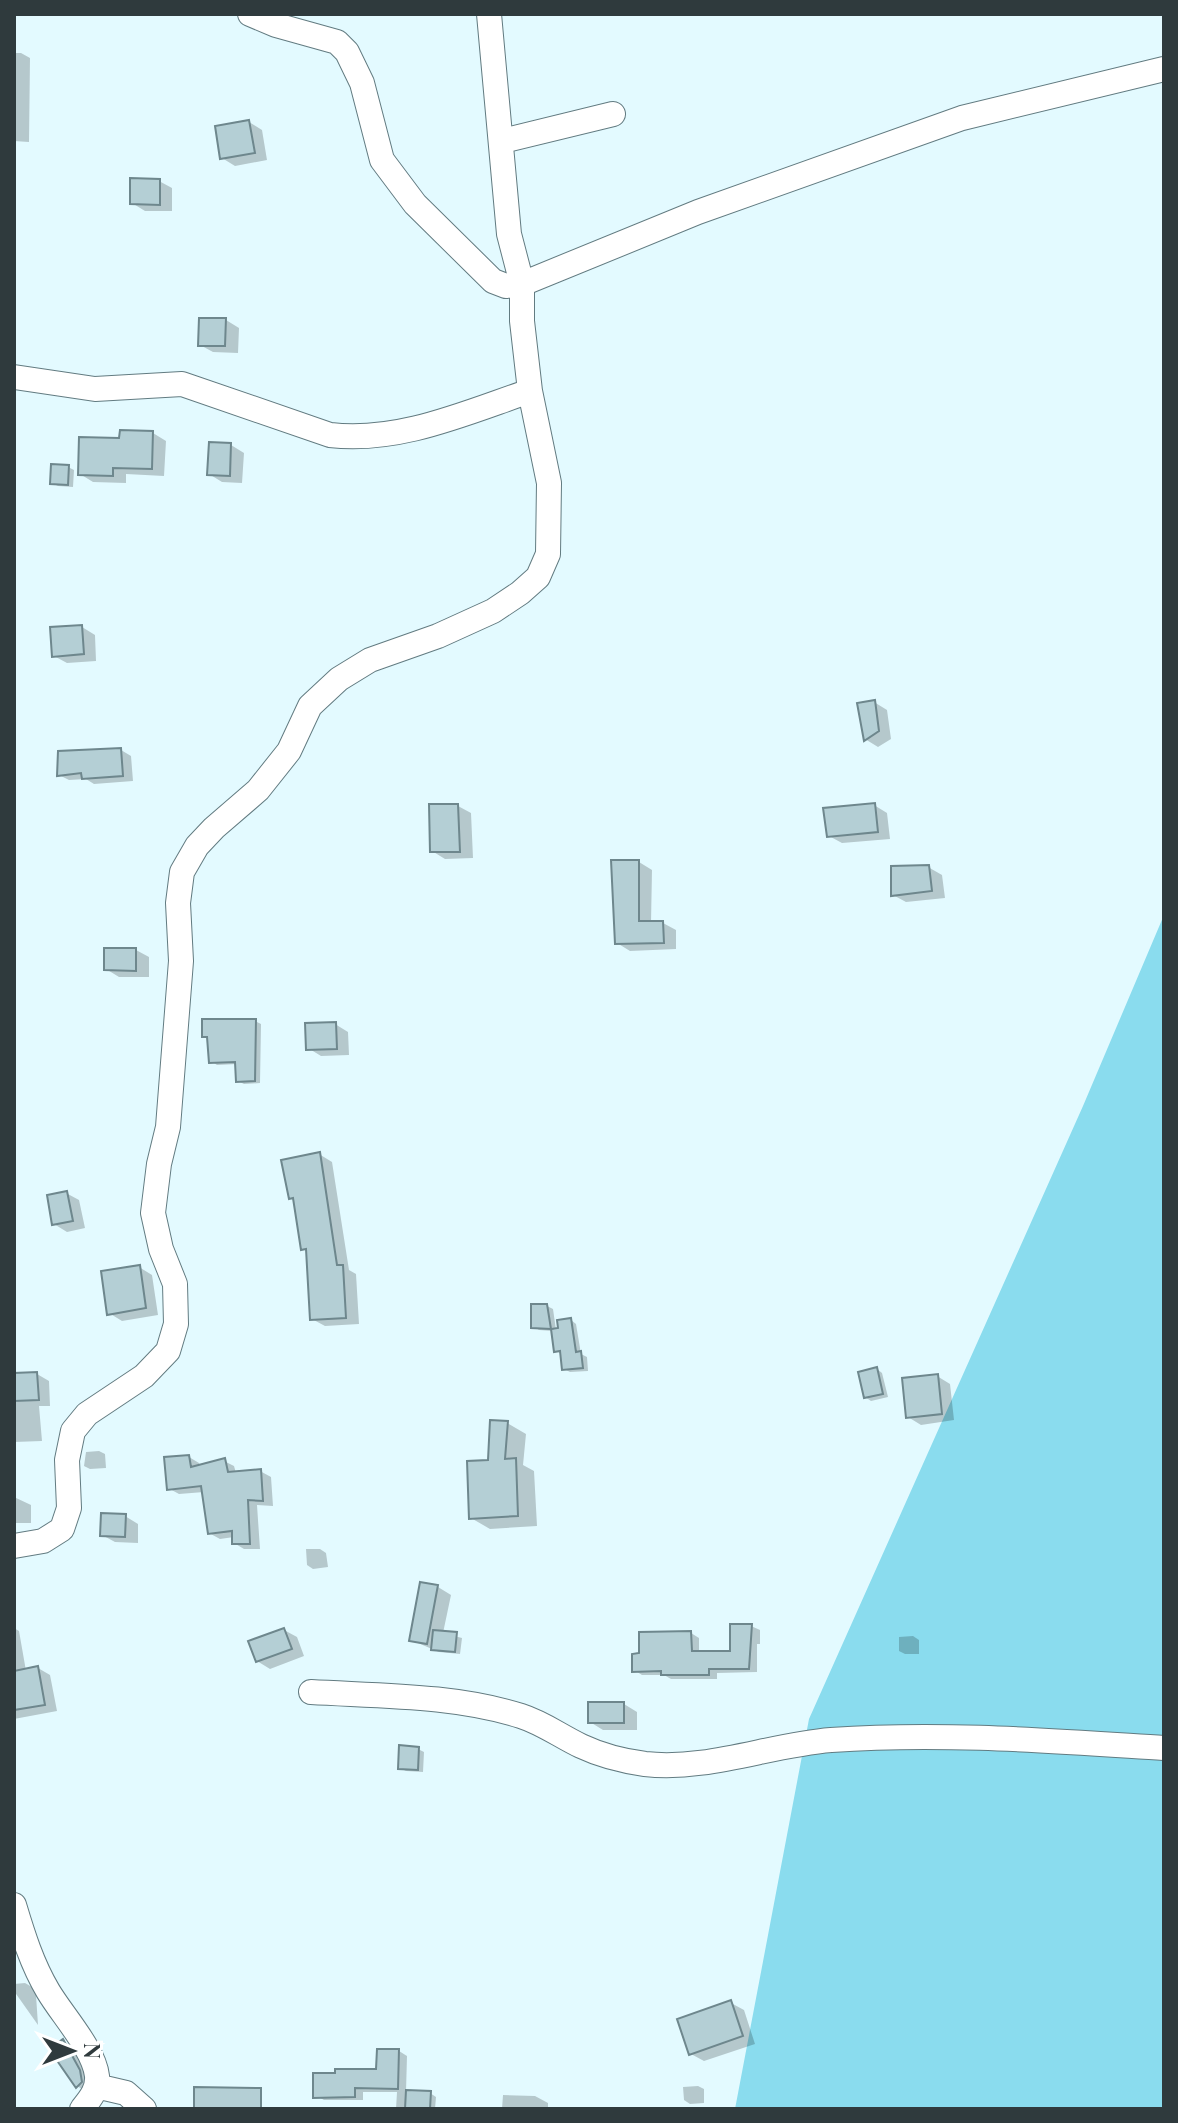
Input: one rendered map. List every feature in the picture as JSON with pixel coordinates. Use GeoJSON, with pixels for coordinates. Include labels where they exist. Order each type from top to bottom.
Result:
{"type":"FeatureCollection","features":[{"type":"Feature","properties":{"kind":"street"},"geometry":{"type":"LineString","coordinates":[[250,14],[276,25],[337,42],[347,52],[362,83],[382,160],[415,204],[493,281],[506,286],[522,284],[698,212],[962,118],[1164,69]]}},
{"type":"Feature","properties":{"kind":"street"},"geometry":{"type":"LineString","coordinates":[[14,1546],[43,1541],[62,1529],[69,1508],[67,1460],[73,1431],[87,1414],[144,1376],[168,1351],[176,1324],[175,1284],[161,1249],[153,1213],[159,1164],[168,1127],[181,961],[178,903],[182,872],[197,846],[258,790],[289,751],[310,706],[339,679],[370,660],[438,636],[493,611],[538,577],[548,554],[549,483],[530,391],[522,321],[522,284],[509,234],[489,14]]}},
{"type":"Feature","properties":{"kind":"street"},"geometry":{"type":"LineString","coordinates":[[502,141],[613,114]]}},
{"type":"Feature","properties":{"kind":"street"},"geometry":{"type":"LineString","coordinates":[[14,377],[95,389],[182,384],[330,435],[355,438],[416,430],[530,391]]}},
{"type":"Feature","properties":{"kind":"street"},"geometry":{"type":"LineString","coordinates":[[311,1692],[491,1707],[547,1726],[581,1746],[646,1764],[687,1763],[827,1741],[876,1738],[985,1737],[1164,1748]]}},
{"type":"Feature","properties":{"kind":"street"},"geometry":{"type":"LineString","coordinates":[[14,1905],[25,1943],[47,1990],[93,2061],[96,2086],[82,2109]]}},
{"type":"Feature","properties":{"kind":"street"},"geometry":{"type":"LineString","coordinates":[[96,2086],[126,2093],[144,2109]]}},
{"type":"Feature","properties":{"kind":"shaded area"},"geometry":{"type":"Polygon","coordinates":[[[1164,915],[1164,2109],[735,2109],[809,1719],[1083,1106],[1164,915]]]}},
{"type":"Feature","properties":{"kind":"building"},"geometry":{"type":"Polygon","coordinates":[[[249,120],[255,153],[220,159],[215,126],[249,120]]]}},
{"type":"Feature","properties":{"kind":"building"},"geometry":{"type":"Polygon","coordinates":[[[130,178],[160,179],[160,205],[130,204],[130,178]]]}},
{"type":"Feature","properties":{"kind":"building"},"geometry":{"type":"Polygon","coordinates":[[[199,318],[226,318],[225,346],[198,346],[199,318]]]}},
{"type":"Feature","properties":{"kind":"building"},"geometry":{"type":"Polygon","coordinates":[[[120,430],[153,431],[152,469],[113,468],[113,476],[78,475],[79,437],[119,438],[120,430]]]}},
{"type":"Feature","properties":{"kind":"building"},"geometry":{"type":"Polygon","coordinates":[[[209,442],[231,443],[230,476],[207,475],[209,442]]]}},
{"type":"Feature","properties":{"kind":"building"},"geometry":{"type":"Polygon","coordinates":[[[51,464],[69,465],[68,485],[50,484],[51,464]]]}},
{"type":"Feature","properties":{"kind":"building"},"geometry":{"type":"Polygon","coordinates":[[[82,625],[84,654],[52,657],[50,627],[82,625]]]}},
{"type":"Feature","properties":{"kind":"building"},"geometry":{"type":"Polygon","coordinates":[[[875,700],[879,731],[864,741],[857,703],[875,700]]]}},
{"type":"Feature","properties":{"kind":"building"},"geometry":{"type":"Polygon","coordinates":[[[121,748],[123,776],[82,779],[81,773],[57,776],[58,751],[121,748]]]}},
{"type":"Feature","properties":{"kind":"building"},"geometry":{"type":"Polygon","coordinates":[[[875,803],[878,832],[827,837],[823,808],[875,803]]]}},
{"type":"Feature","properties":{"kind":"building"},"geometry":{"type":"Polygon","coordinates":[[[429,804],[458,804],[460,852],[430,852],[429,804]]]}},
{"type":"Feature","properties":{"kind":"building"},"geometry":{"type":"Polygon","coordinates":[[[611,860],[639,860],[639,921],[663,921],[664,943],[615,944],[611,860]]]}},
{"type":"Feature","properties":{"kind":"building"},"geometry":{"type":"Polygon","coordinates":[[[929,865],[932,891],[891,896],[891,866],[929,865]]]}},
{"type":"Feature","properties":{"kind":"building"},"geometry":{"type":"Polygon","coordinates":[[[104,948],[136,948],[136,971],[104,970],[104,948]]]}},
{"type":"Feature","properties":{"kind":"building"},"geometry":{"type":"Polygon","coordinates":[[[202,1019],[256,1019],[255,1081],[236,1082],[235,1062],[209,1063],[207,1037],[202,1037],[202,1019]]]}},
{"type":"Feature","properties":{"kind":"building"},"geometry":{"type":"Polygon","coordinates":[[[336,1022],[337,1049],[306,1050],[305,1023],[336,1022]]]}},
{"type":"Feature","properties":{"kind":"building"},"geometry":{"type":"Polygon","coordinates":[[[320,1152],[337,1265],[343,1265],[346,1318],[310,1320],[306,1249],[301,1250],[293,1198],[289,1199],[281,1160],[320,1152]]]}},
{"type":"Feature","properties":{"kind":"building"},"geometry":{"type":"Polygon","coordinates":[[[67,1191],[73,1221],[52,1225],[47,1195],[67,1191]]]}},
{"type":"Feature","properties":{"kind":"building"},"geometry":{"type":"Polygon","coordinates":[[[140,1265],[146,1308],[107,1315],[101,1271],[140,1265]]]}},
{"type":"Feature","properties":{"kind":"building"},"geometry":{"type":"Polygon","coordinates":[[[531,1304],[547,1304],[551,1329],[531,1328],[531,1304]]]}},
{"type":"Feature","properties":{"kind":"building"},"geometry":{"type":"Polygon","coordinates":[[[571,1318],[576,1352],[581,1351],[583,1368],[562,1370],[560,1351],[554,1352],[551,1329],[558,1328],[557,1320],[571,1318]]]}},
{"type":"Feature","properties":{"kind":"building"},"geometry":{"type":"Polygon","coordinates":[[[877,1367],[883,1394],[864,1398],[858,1372],[877,1367]]]}},
{"type":"Feature","properties":{"kind":"building"},"geometry":{"type":"Polygon","coordinates":[[[37,1372],[39,1400],[14,1401],[14,1373],[37,1372]]]}},
{"type":"Feature","properties":{"kind":"building"},"geometry":{"type":"Polygon","coordinates":[[[938,1374],[942,1414],[906,1418],[902,1378],[938,1374]]]}},
{"type":"Feature","properties":{"kind":"building"},"geometry":{"type":"Polygon","coordinates":[[[490,1420],[508,1421],[505,1459],[516,1458],[518,1516],[469,1519],[467,1461],[488,1460],[490,1420]]]}},
{"type":"Feature","properties":{"kind":"building"},"geometry":{"type":"Polygon","coordinates":[[[189,1455],[191,1467],[225,1458],[228,1472],[261,1469],[263,1501],[248,1500],[250,1544],[232,1544],[232,1531],[208,1534],[201,1486],[167,1490],[164,1457],[189,1455]]]}},
{"type":"Feature","properties":{"kind":"building"},"geometry":{"type":"Polygon","coordinates":[[[101,1513],[126,1514],[125,1537],[100,1536],[101,1513]]]}},
{"type":"Feature","properties":{"kind":"building"},"geometry":{"type":"Polygon","coordinates":[[[420,1582],[438,1585],[427,1644],[409,1641],[420,1582]]]}},
{"type":"Feature","properties":{"kind":"building"},"geometry":{"type":"Polygon","coordinates":[[[730,1624],[752,1624],[749,1669],[709,1669],[709,1675],[632,1672],[632,1654],[639,1653],[639,1632],[691,1631],[692,1651],[730,1651],[730,1624]]]}},
{"type":"Feature","properties":{"kind":"building"},"geometry":{"type":"Polygon","coordinates":[[[284,1628],[292,1649],[256,1662],[248,1641],[284,1628]]]}},
{"type":"Feature","properties":{"kind":"building"},"geometry":{"type":"Polygon","coordinates":[[[433,1630],[457,1632],[455,1652],[431,1650],[433,1630]]]}},
{"type":"Feature","properties":{"kind":"building"},"geometry":{"type":"Polygon","coordinates":[[[38,1666],[45,1705],[14,1710],[14,1671],[38,1666]]]}},
{"type":"Feature","properties":{"kind":"building"},"geometry":{"type":"Polygon","coordinates":[[[588,1702],[624,1702],[624,1723],[588,1723],[588,1702]]]}},
{"type":"Feature","properties":{"kind":"building"},"geometry":{"type":"Polygon","coordinates":[[[399,1745],[419,1747],[418,1770],[398,1769],[399,1745]]]}},
{"type":"Feature","properties":{"kind":"building"},"geometry":{"type":"Polygon","coordinates":[[[731,2000],[743,2036],[689,2055],[677,2019],[731,2000]]]}},
{"type":"Feature","properties":{"kind":"building"},"geometry":{"type":"Polygon","coordinates":[[[63,2039],[80,2070],[82,2082],[76,2088],[49,2049],[63,2039]]]}},
{"type":"Feature","properties":{"kind":"building"},"geometry":{"type":"Polygon","coordinates":[[[377,2049],[399,2049],[398,2089],[355,2088],[355,2097],[313,2098],[313,2073],[335,2073],[335,2069],[376,2069],[377,2049]]]}},
{"type":"Feature","properties":{"kind":"building"},"geometry":{"type":"Polygon","coordinates":[[[194,2087],[261,2088],[261,2109],[194,2109],[194,2087]]]}},
{"type":"Feature","properties":{"kind":"building"},"geometry":{"type":"Polygon","coordinates":[[[406,2090],[431,2091],[430,2109],[405,2109],[406,2090]]]}}]}
